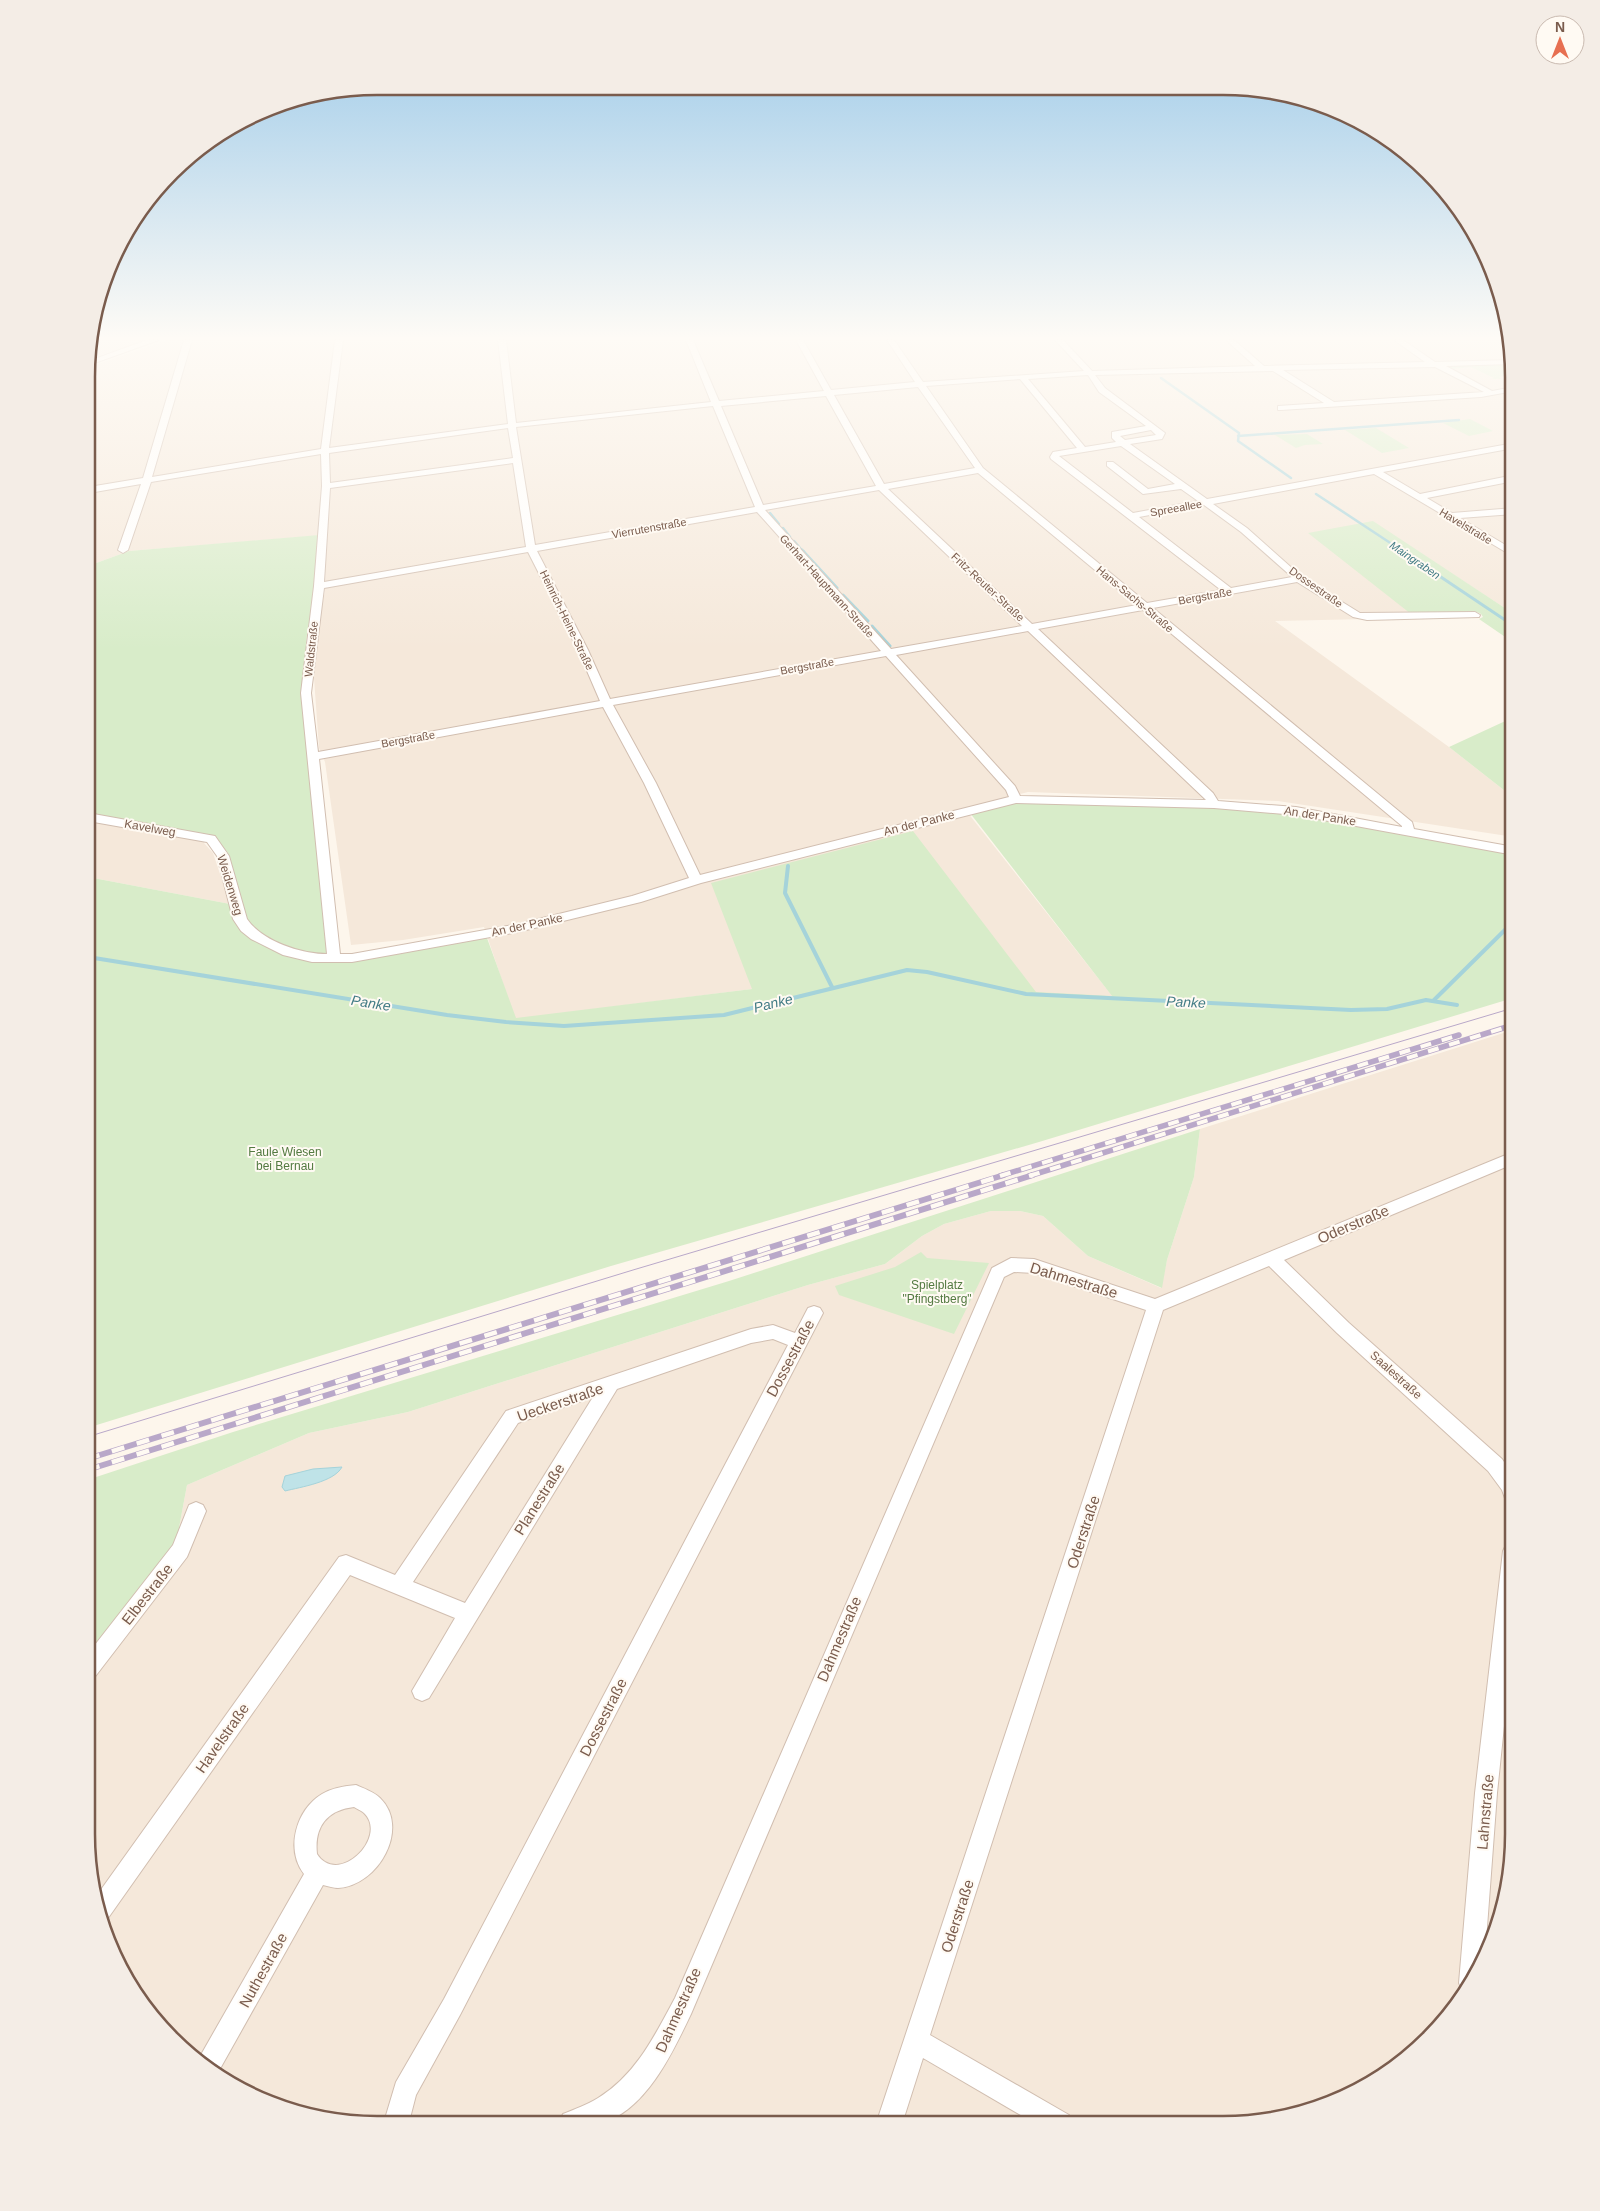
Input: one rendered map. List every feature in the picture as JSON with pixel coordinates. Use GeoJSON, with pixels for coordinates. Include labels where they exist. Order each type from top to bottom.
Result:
{"type":"FeatureCollection","features":[{"type":"Feature","properties":{"kind":"street"},"geometry":{"type":"LineString","coordinates":[[123,550],[158,443]]}},
{"type":"Feature","properties":{"kind":"street","name":"Waldstraße"},"geometry":{"type":"LineString","coordinates":[[326,443],[326,486],[319,586],[306,693],[334,958]]}},
{"type":"Feature","properties":{"kind":"street"},"geometry":{"type":"LineString","coordinates":[[95,489],[383,443]]}},
{"type":"Feature","properties":{"kind":"street","name":"Heinrich-Heine-Straße"},"geometry":{"type":"LineString","coordinates":[[515,443],[531,549],[583,650],[606,702],[650,783],[696,880]]}},
{"type":"Feature","properties":{"kind":"street","name":"Gerhart-Hauptmann-Straße"},"geometry":{"type":"LineString","coordinates":[[731,443],[759,508],[1012,790],[1016,799]]}},
{"type":"Feature","properties":{"kind":"street","name":"Fritz-Reuter-Straße"},"geometry":{"type":"LineString","coordinates":[[856,443],[881,487],[1210,796],[1214,804]]}},
{"type":"Feature","properties":{"kind":"street","name":"Hans-Sachs-Straße"},"geometry":{"type":"LineString","coordinates":[[961,443],[980,470],[1408,825],[1408,830]]}},
{"type":"Feature","properties":{"kind":"street"},"geometry":{"type":"LineString","coordinates":[[1077,443],[1083,450]]}},
{"type":"Feature","properties":{"kind":"street"},"geometry":{"type":"LineString","coordinates":[[1127,443],[1056,454],[1054,457],[1230,592]]}},
{"type":"Feature","properties":{"kind":"street","name":"Dossestraße"},"geometry":{"type":"LineString","coordinates":[[1123,444],[1244,530],[1299,578],[1357,615],[1367,618],[1475,615]]}},
{"type":"Feature","properties":{"kind":"street","name":"Spreeallee"},"geometry":{"type":"LineString","coordinates":[[1132,516],[1505,447]]}},
{"type":"Feature","properties":{"kind":"street"},"geometry":{"type":"LineString","coordinates":[[326,486],[518,460]]}},
{"type":"Feature","properties":{"kind":"street"},"geometry":{"type":"LineString","coordinates":[[1110,464],[1146,492],[1181,486]]}},
{"type":"Feature","properties":{"kind":"street","name":"Vierrutenstraße"},"geometry":{"type":"LineString","coordinates":[[319,586],[980,470]]}},
{"type":"Feature","properties":{"kind":"street","name":"Havelstraße"},"geometry":{"type":"LineString","coordinates":[[1377,472],[1505,549]]}},
{"type":"Feature","properties":{"kind":"street","name":"Havelstraße"},"geometry":{"type":"LineString","coordinates":[[1418,497],[1505,480]]}},
{"type":"Feature","properties":{"kind":"street"},"geometry":{"type":"LineString","coordinates":[[1449,516],[1505,512]]}},
{"type":"Feature","properties":{"kind":"street","name":"Bergstraße"},"geometry":{"type":"LineString","coordinates":[[314,756],[887,651],[1230,592],[1299,578]]}},
{"type":"Feature","properties":{"kind":"street","name":"An der Panke"},"geometry":{"type":"LineString","coordinates":[[334,958],[352,958],[518,928],[636,899],[696,880],[1016,799],[1214,804],[1296,811],[1505,849]]}},
{"type":"Feature","properties":{"kind":"street","name":"Kavelweg"},"geometry":{"type":"LineString","coordinates":[[95,818],[211,839]]}},
{"type":"Feature","properties":{"kind":"street","name":"Weidenweg"},"geometry":{"type":"LineString","coordinates":[[211,839],[223,856],[240,919],[246,928],[288,952],[312,958],[334,958]]}},
{"type":"Feature","properties":{"kind":"street","name":"Oderstraße"},"geometry":{"type":"LineString","coordinates":[[892,2116],[1156,1306],[1505,1161]]}},
{"type":"Feature","properties":{"kind":"street","name":"Saalestraße"},"geometry":{"type":"LineString","coordinates":[[1272,1259],[1344,1328],[1495,1465],[1505,1479]]}},
{"type":"Feature","properties":{"kind":"street","name":"Dahmestraße"},"geometry":{"type":"LineString","coordinates":[[588,2116],[608,2107],[630,2090],[656,2058],[683,2006],[998,1273],[1011,1265],[1034,1266],[1156,1306]]}},
{"type":"Feature","properties":{"kind":"street","name":"Dossestraße"},"geometry":{"type":"LineString","coordinates":[[399,2116],[405,2091],[452,2007],[814,1313]]}},
{"type":"Feature","properties":{"kind":"street","name":"Ueckerstraße"},"geometry":{"type":"LineString","coordinates":[[400,1585],[512,1417],[751,1336],[773,1332],[799,1342]]}},
{"type":"Feature","properties":{"kind":"street","name":"Planestraße"},"geometry":{"type":"LineString","coordinates":[[422,1691],[610,1385]]}},
{"type":"Feature","properties":{"kind":"street","name":"Elbestraße"},"geometry":{"type":"LineString","coordinates":[[95,1660],[180,1551],[196,1511]]}},
{"type":"Feature","properties":{"kind":"street","name":"Havelstraße"},"geometry":{"type":"LineString","coordinates":[[104,1904],[346,1564],[400,1585]]}},
{"type":"Feature","properties":{"kind":"street"},"geometry":{"type":"LineString","coordinates":[[400,1585],[469,1614]]}},
{"type":"Feature","properties":{"kind":"street","name":"Lahnstraße"},"geometry":{"type":"LineString","coordinates":[[1472,1965],[1486,1793],[1505,1623]]}},
{"type":"Feature","properties":{"kind":"street","name":"Nuthestraße"},"geometry":{"type":"LineString","coordinates":[[211,2062],[318,1872]]}},
{"type":"Feature","properties":{"kind":"street"},"geometry":{"type":"LineString","coordinates":[[916,2041],[1046,2116]]}},
{"type":"Feature","properties":{"kind":"shaded area"},"geometry":{"type":"Polygon","coordinates":[[[95,443],[1505,443],[1505,608],[1373,522],[1414,618],[1275,621],[1449,747],[1505,791],[1505,836],[1278,801],[1028,792],[964,808],[1113,997],[752,989],[515,1019],[484,927],[403,940],[351,945],[325,762],[319,748],[314,678],[325,591],[326,535],[129,551],[95,563],[95,443]]]}},
{"type":"Feature","properties":{"kind":"shaded area"},"geometry":{"type":"Polygon","coordinates":[[[95,777],[204,836],[204,843],[213,853],[230,904],[95,878],[95,777]]]}},
{"type":"Feature","properties":{"kind":"shaded area"},"geometry":{"type":"Polygon","coordinates":[[[1505,1033],[1505,1834],[1503,1871],[1490,1925],[1484,1942],[1467,1975],[1447,2006],[1435,2020],[1395,2058],[1364,2078],[1331,2095],[1278,2111],[1260,2114],[1223,2116],[377,2116],[322,2111],[286,2101],[252,2087],[205,2058],[153,2006],[133,1975],[116,1942],[100,1889],[97,1871],[95,1834],[95,1645],[176,1544],[187,1485],[309,1433],[408,1412],[808,1285],[885,1264],[922,1236],[944,1224],[991,1211],[1020,1211],[1043,1216],[1088,1256],[1161,1288],[1167,1260],[1194,1177],[1200,1129],[1505,1033]]]}},
{"type":"Feature","properties":{"kind":"green space"},"geometry":{"type":"Polygon","coordinates":[[[1288,443],[1323,444],[1305,445],[1296,448],[1288,443]]]}},
{"type":"Feature","properties":{"kind":"green space"},"geometry":{"type":"Polygon","coordinates":[[[1366,443],[1401,443],[1409,448],[1382,453],[1366,443]]]}},
{"type":"Feature","properties":{"kind":"green space"},"geometry":{"type":"Polygon","coordinates":[[[1373,521],[1505,608],[1505,637],[1479,619],[1483,617],[1475,611],[1468,611],[1463,614],[1411,614],[1308,533],[1373,521]]]}},
{"type":"Feature","properties":{"kind":"green space","name":"Faule Wiesen bei Bernau"},"geometry":{"type":"Polygon","coordinates":[[[319,535],[316,586],[307,634],[302,694],[327,951],[325,961],[487,938],[516,1018],[752,989],[711,883],[913,831],[1036,992],[1112,996],[970,813],[1006,803],[1027,801],[1220,807],[1294,814],[1505,852],[1505,1000],[1039,1142],[611,1266],[95,1426],[95,878],[230,904],[238,895],[228,853],[215,838],[95,816],[95,563],[129,551],[319,535]]]}},
{"type":"Feature","properties":{"kind":"green space"},"geometry":{"type":"Polygon","coordinates":[[[1505,721],[1505,791],[1449,747],[1505,721]]]}},
{"type":"Feature","properties":{"kind":"green space"},"geometry":{"type":"Polygon","coordinates":[[[1200,1129],[1194,1177],[1167,1260],[1162,1288],[1088,1256],[1043,1216],[1020,1211],[991,1211],[944,1224],[922,1236],[885,1264],[808,1285],[408,1412],[309,1433],[187,1485],[176,1544],[95,1645],[95,1477],[233,1432],[729,1281],[1200,1129]]]}},
{"type":"Feature","properties":{"kind":"green space","name":"Spielplatz \"Pfingstberg\""},"geometry":{"type":"Polygon","coordinates":[[[921,1252],[927,1258],[989,1263],[954,1334],[839,1295],[835,1286],[895,1267],[921,1252]]]}},
{"type":"Feature","properties":{"kind":"water"},"geometry":{"type":"Polygon","coordinates":[[[342,1467],[332,1477],[316,1483],[285,1491],[282,1487],[285,1476],[313,1469],[342,1467]]]}},
{"type":"Feature","properties":{"kind":"waterway","name":"Maingraben"},"geometry":{"type":"LineString","coordinates":[[1241,443],[1291,478]]}},
{"type":"Feature","properties":{"kind":"waterway","name":"Maingraben"},"geometry":{"type":"LineString","coordinates":[[1316,494],[1404,552]]}},
{"type":"Feature","properties":{"kind":"waterway"},"geometry":{"type":"LineString","coordinates":[[770,513],[779,524]]}},
{"type":"Feature","properties":{"kind":"waterway"},"geometry":{"type":"LineString","coordinates":[[783,528],[790,537]]}},
{"type":"Feature","properties":{"kind":"waterway"},"geometry":{"type":"LineString","coordinates":[[794,541],[800,548]]}},
{"type":"Feature","properties":{"kind":"waterway"},"geometry":{"type":"LineString","coordinates":[[803,551],[837,588]]}},
{"type":"Feature","properties":{"kind":"waterway","name":"Maingraben"},"geometry":{"type":"LineString","coordinates":[[1402,551],[1505,620]]}},
{"type":"Feature","properties":{"kind":"waterway"},"geometry":{"type":"LineString","coordinates":[[843,595],[868,621]]}},
{"type":"Feature","properties":{"kind":"waterway"},"geometry":{"type":"LineString","coordinates":[[872,626],[890,646]]}},
{"type":"Feature","properties":{"kind":"waterway"},"geometry":{"type":"LineString","coordinates":[[788,866],[785,893],[832,987]]}},
{"type":"Feature","properties":{"kind":"waterway","name":"Maingraben"},"geometry":{"type":"LineString","coordinates":[[1433,1001],[1505,930]]}},
{"type":"Feature","properties":{"kind":"waterway","name":"Panke"},"geometry":{"type":"LineString","coordinates":[[95,958],[447,1015],[564,1026],[724,1015],[907,970],[927,972],[1026,994],[1351,1010],[1387,1009],[1426,1000],[1457,1005]]}},
{"type":"Feature","properties":{"kind":"tram line"},"geometry":{"type":"LineString","coordinates":[[95,1435],[633,1270],[1505,1010]]}},
{"type":"Feature","properties":{"kind":"railway"},"geometry":{"type":"LineString","coordinates":[[1029,1176],[1505,1027]]}},
{"type":"Feature","properties":{"kind":"railway"},"geometry":{"type":"LineString","coordinates":[[1000,1176],[1459,1035]]}},
{"type":"Feature","properties":{"kind":"railway"},"geometry":{"type":"LineString","coordinates":[[95,1457],[1004,1175]]}},
{"type":"Feature","properties":{"kind":"railway"},"geometry":{"type":"LineString","coordinates":[[95,1468],[1033,1175]]}}]}
